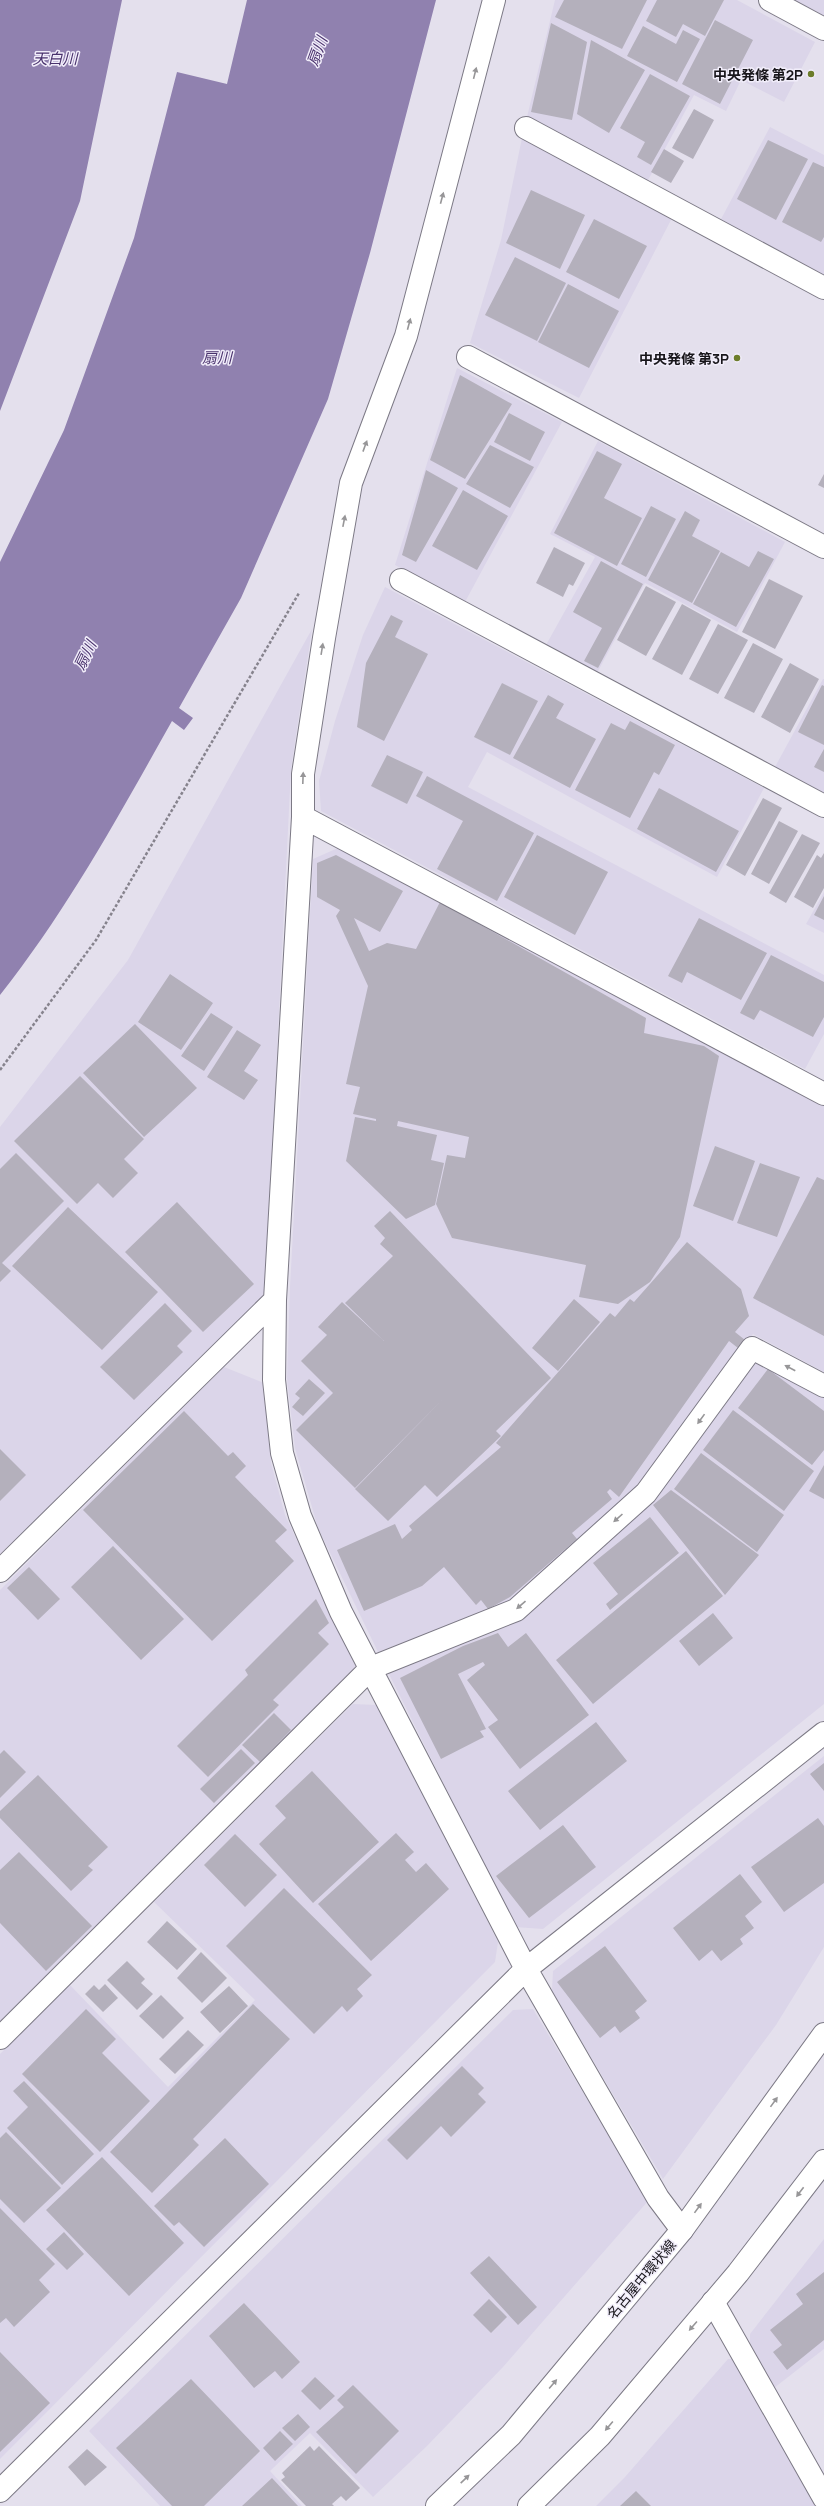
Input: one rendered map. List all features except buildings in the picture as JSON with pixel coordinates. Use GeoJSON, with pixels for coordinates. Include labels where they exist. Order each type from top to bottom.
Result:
{"type":"FeatureCollection","features":[{"type":"Feature","properties":{"kind":"street"},"geometry":{"type":"LineString","coordinates":[[494,0],[406,336],[351,483],[324,638],[303,774],[303,817],[275,1300],[274,1380],[282,1454],[300,1516],[341,1612],[506,1934],[658,2198],[682,2230]]}},
{"type":"Feature","properties":{"kind":"street"},"geometry":{"type":"LineString","coordinates":[[770,0],[824,29]]}},
{"type":"Feature","properties":{"kind":"street"},"geometry":{"type":"LineString","coordinates":[[526,128],[824,288]]}},
{"type":"Feature","properties":{"kind":"street"},"geometry":{"type":"LineString","coordinates":[[468,357],[824,547]]}},
{"type":"Feature","properties":{"kind":"street"},"geometry":{"type":"LineString","coordinates":[[401,580],[824,806]]}},
{"type":"Feature","properties":{"kind":"street"},"geometry":{"type":"LineString","coordinates":[[303,817],[824,1094]]}},
{"type":"Feature","properties":{"kind":"street"},"geometry":{"type":"LineString","coordinates":[[0,1571],[275,1300]]}},
{"type":"Feature","properties":{"kind":"street"},"geometry":{"type":"LineString","coordinates":[[0,2038],[371,1668],[516,1610],[646,1493],[752,1348],[824,1386]]}},
{"type":"Feature","properties":{"kind":"street"},"geometry":{"type":"LineString","coordinates":[[0,2491],[526,1969],[824,1733]]}},
{"type":"Feature","properties":{"kind":"street","name":"名古屋中環状線"},"geometry":{"type":"LineString","coordinates":[[437,2506],[511,2435],[682,2230],[824,2034]]}},
{"type":"Feature","properties":{"kind":"street"},"geometry":{"type":"LineString","coordinates":[[529,2506],[600,2436],[738,2273],[824,2161]]}},
{"type":"Feature","properties":{"kind":"street"},"geometry":{"type":"LineString","coordinates":[[713,2302],[824,2498]]}},
{"type":"Feature","properties":{"kind":"path"},"geometry":{"type":"LineString","coordinates":[[0,1070],[96,940],[302,588]]}},
{"type":"Feature","properties":{"kind":"shaded area"},"geometry":{"type":"Polygon","coordinates":[[[555,0],[737,0],[815,42],[784,102],[741,80],[726,111],[694,95],[647,182],[527,117],[555,0]]]}},
{"type":"Feature","properties":{"kind":"shaded area"},"geometry":{"type":"Polygon","coordinates":[[[790,0],[824,0],[824,18],[790,0]]]}},
{"type":"Feature","properties":{"kind":"shaded area"},"geometry":{"type":"Polygon","coordinates":[[[770,127],[824,155],[824,275],[720,221],[770,127]]]}},
{"type":"Feature","properties":{"kind":"shaded area"},"geometry":{"type":"Polygon","coordinates":[[[522,138],[672,218],[579,398],[470,343],[501,240],[522,138]]]}},
{"type":"Feature","properties":{"kind":"shaded area"},"geometry":{"type":"Polygon","coordinates":[[[457,368],[562,422],[465,602],[395,565],[457,368]]]}},
{"type":"Feature","properties":{"kind":"shaded area"},"geometry":{"type":"Polygon","coordinates":[[[598,441],[785,542],[737,632],[645,583],[597,673],[546,645],[595,557],[550,534],[598,441]]]}},
{"type":"Feature","properties":{"kind":"shaded area"},"geometry":{"type":"Polygon","coordinates":[[[385,587],[764,788],[717,877],[487,752],[468,787],[824,975],[824,1034],[805,1069],[321,811],[319,781],[335,721],[363,635],[385,587]]]}},
{"type":"Feature","properties":{"kind":"shaded area"},"geometry":{"type":"Polygon","coordinates":[[[312,629],[291,769],[265,1295],[0,1554],[0,1127],[128,960],[312,629]]]}},
{"type":"Feature","properties":{"kind":"shaded area"},"geometry":{"type":"Polygon","coordinates":[[[824,679],[824,793],[775,767],[824,679]]]}},
{"type":"Feature","properties":{"kind":"shaded area"},"geometry":{"type":"Polygon","coordinates":[[[338,848],[824,1106],[824,1372],[753,1334],[634,1489],[513,1601],[378,1652],[318,1528],[295,1448],[287,1379],[290,1287],[313,859],[338,848]]]}},
{"type":"Feature","properties":{"kind":"shaded area"},"geometry":{"type":"Polygon","coordinates":[[[824,892],[824,933],[806,924],[824,892]]]}},
{"type":"Feature","properties":{"kind":"shaded area"},"geometry":{"type":"Polygon","coordinates":[[[754,1360],[824,1398],[824,1704],[543,1929],[515,1927],[388,1672],[523,1618],[754,1360]]]}},
{"type":"Feature","properties":{"kind":"shaded area"},"geometry":{"type":"Polygon","coordinates":[[[224,1367],[264,1383],[271,1463],[285,1515],[355,1664],[354,1674],[0,2025],[0,1590],[224,1367]]]}},
{"type":"Feature","properties":{"kind":"shaded area"},"geometry":{"type":"Polygon","coordinates":[[[353,1704],[377,1705],[498,1942],[495,1962],[0,2459],[0,2054],[70,1985],[168,2087],[255,2000],[154,1902],[353,1704]]]}},
{"type":"Feature","properties":{"kind":"shaded area"},"geometry":{"type":"Polygon","coordinates":[[[824,1756],[824,1947],[776,2025],[663,2179],[552,1991],[553,1971],[824,1756]]]}},
{"type":"Feature","properties":{"kind":"shaded area"},"geometry":{"type":"Polygon","coordinates":[[[533,2009],[648,2201],[503,2367],[427,2446],[373,2497],[310,2433],[270,2471],[302,2506],[160,2506],[89,2431],[513,2010],[533,2009]]]}},
{"type":"Feature","properties":{"kind":"shaded area"},"geometry":{"type":"Polygon","coordinates":[[[824,2239],[824,2349],[774,2388],[750,2343],[750,2334],[824,2239]]]}},
{"type":"Feature","properties":{"kind":"shaded area"},"geometry":{"type":"Polygon","coordinates":[[[728,2359],[734,2359],[817,2506],[596,2506],[625,2477],[728,2359]]]}},
{"type":"Feature","properties":{"kind":"water","name":"天白川"},"geometry":{"type":"Polygon","coordinates":[[[0,0],[122,0],[80,201],[0,411],[0,0]]]}},
{"type":"Feature","properties":{"kind":"water","name":"扇川"},"geometry":{"type":"Polygon","coordinates":[[[247,0],[436,0],[370,253],[328,399],[241,598],[179,708],[193,718],[184,730],[172,721],[112,827],[70,896],[25,962],[0,995],[0,562],[64,430],[134,238],[177,72],[227,84],[247,0]]]}},
{"type":"Feature","properties":{"kind":"place","name":"中央発條 第2P"},"geometry":{"type":"Point","coordinates":[811,74]}},
{"type":"Feature","properties":{"kind":"place","name":"中央発條 第3P"},"geometry":{"type":"Point","coordinates":[737,358]}}]}
